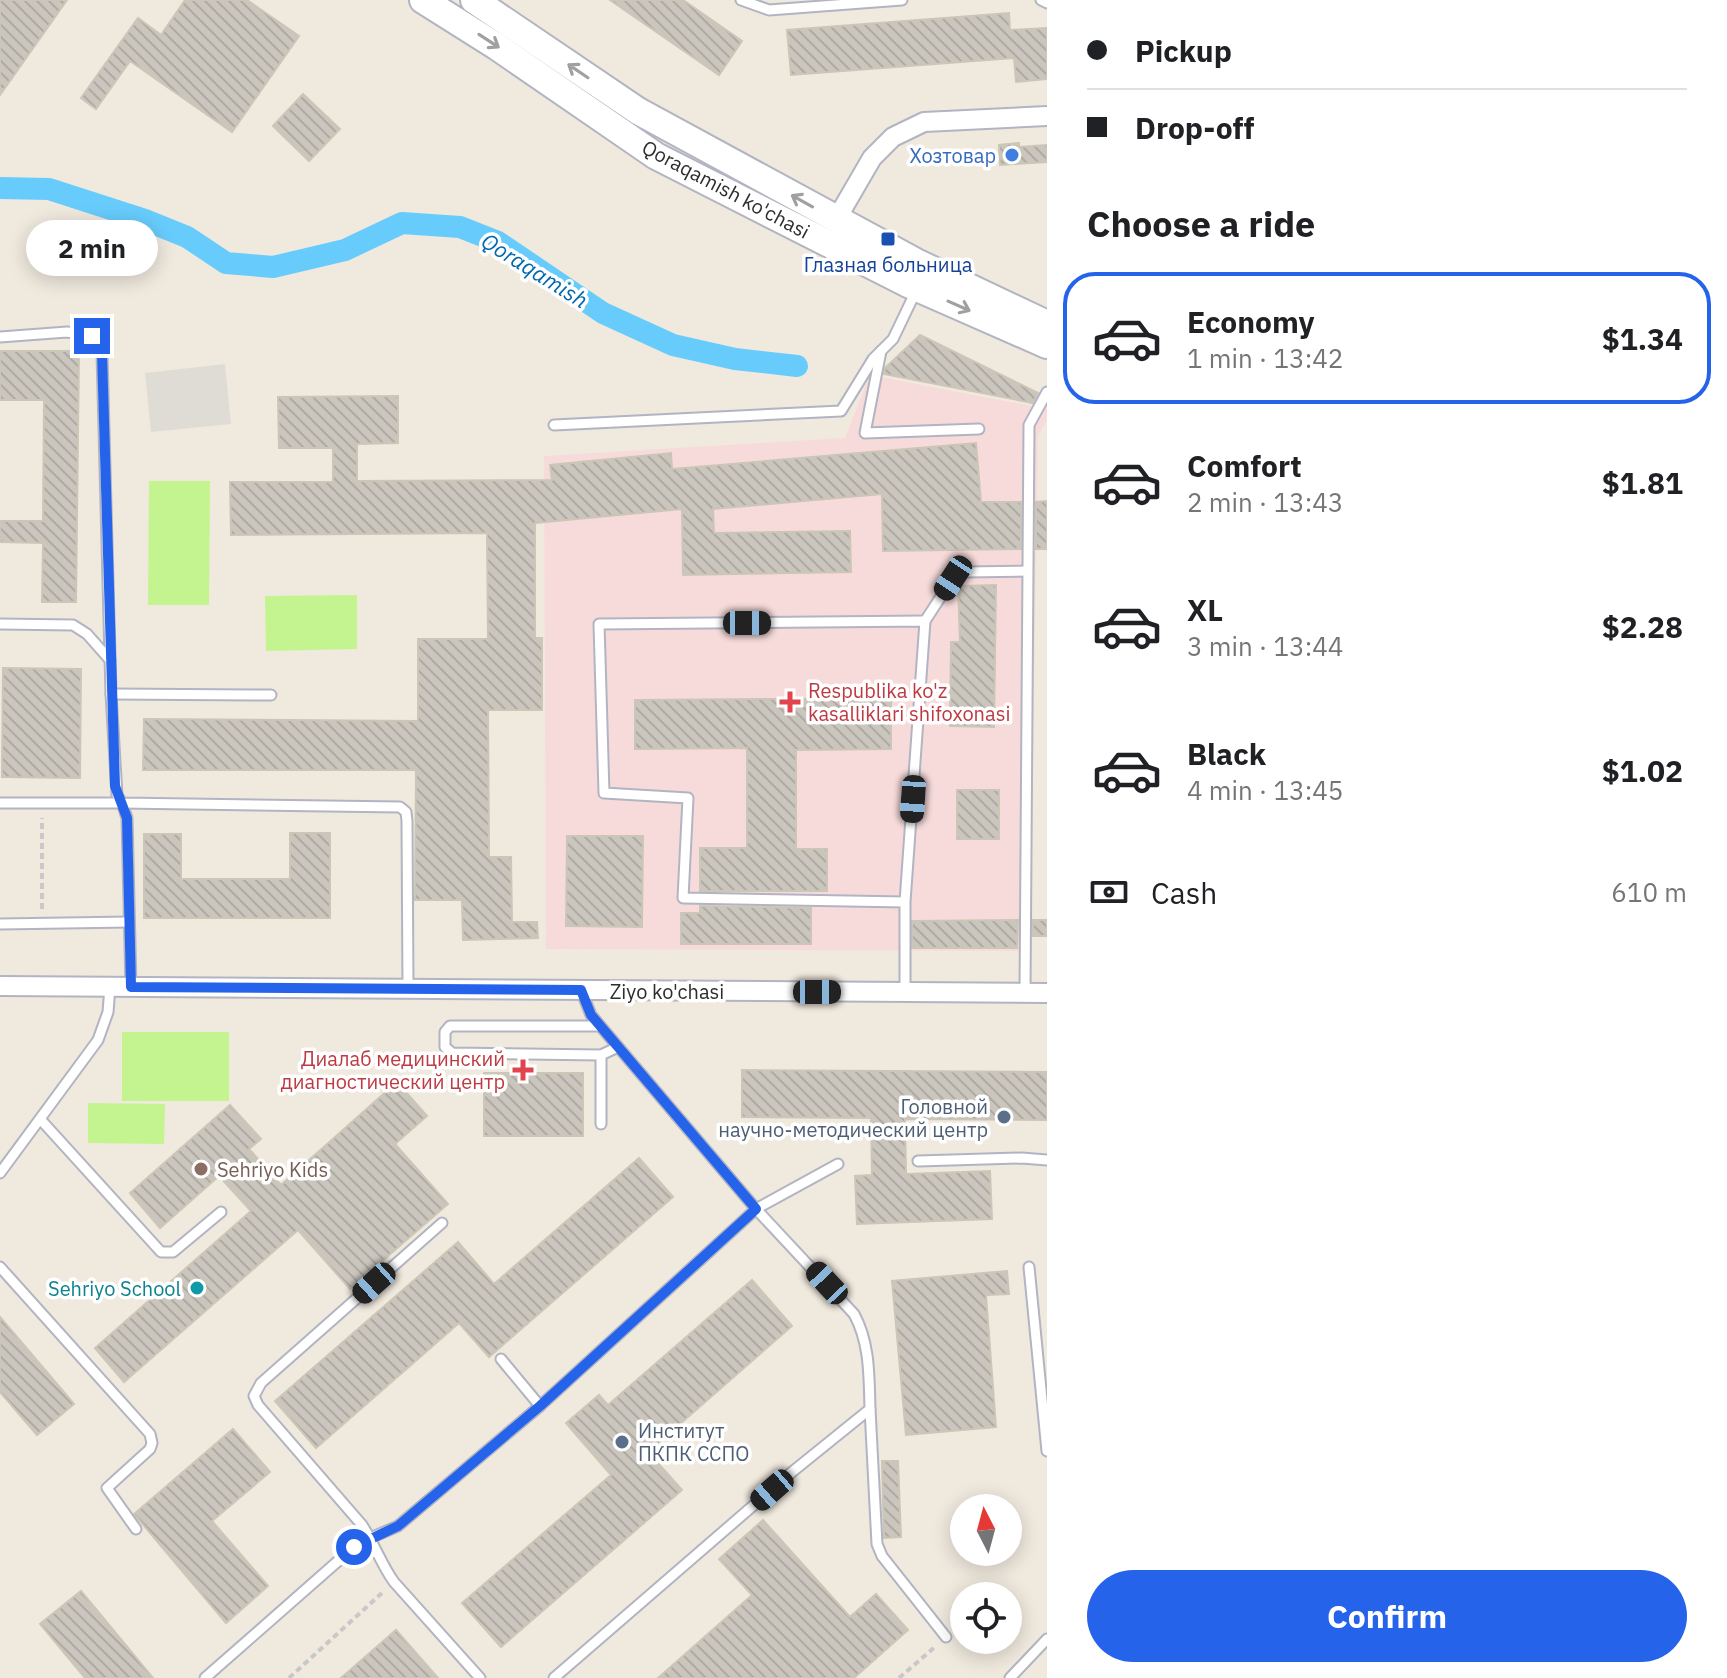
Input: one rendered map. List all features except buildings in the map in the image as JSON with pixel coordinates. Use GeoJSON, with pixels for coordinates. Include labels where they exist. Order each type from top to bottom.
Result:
{"type":"FeatureCollection","features":[{"type":"Feature","properties":{"kind":"main road","name":"Qoraqamish ko'chasi"},"geometry":{"type":"LineString","coordinates":[[423,0],[656,156],[917,275],[1047,345]]}},
{"type":"Feature","properties":{"kind":"main road","name":"Qoraqamish ko'chasi"},"geometry":{"type":"LineString","coordinates":[[474,0],[638,111],[842,223],[917,275],[1047,324]]}},
{"type":"Feature","properties":{"kind":"street"},"geometry":{"type":"LineString","coordinates":[[842,223],[872,158],[893,137],[924,122],[1047,116]]}},
{"type":"Feature","properties":{"kind":"street","name":"Ziyo ko'chasi"},"geometry":{"type":"LineString","coordinates":[[0,986],[1047,993]]}},
{"type":"Feature","properties":{"kind":"lane"},"geometry":{"type":"LineString","coordinates":[[741,0],[769,10],[902,0]]}},
{"type":"Feature","properties":{"kind":"lane"},"geometry":{"type":"LineString","coordinates":[[1041,0],[1047,3]]}},
{"type":"Feature","properties":{"kind":"lane"},"geometry":{"type":"LineString","coordinates":[[554,425],[841,411],[873,359],[893,339],[917,275]]}},
{"type":"Feature","properties":{"kind":"lane"},"geometry":{"type":"LineString","coordinates":[[0,337],[67,332],[92,336],[102,354],[115,786],[127,818],[131,987]]}},
{"type":"Feature","properties":{"kind":"lane"},"geometry":{"type":"LineString","coordinates":[[881,351],[865,433],[979,429]]}},
{"type":"Feature","properties":{"kind":"lane"},"geometry":{"type":"LineString","coordinates":[[1025,993],[1029,425],[1047,392]]}},
{"type":"Feature","properties":{"kind":"lane"},"geometry":{"type":"LineString","coordinates":[[905,992],[905,902],[925,621],[953,578],[965,572],[1027,571]]}},
{"type":"Feature","properties":{"kind":"lane"},"geometry":{"type":"LineString","coordinates":[[905,902],[683,898],[688,798],[604,793],[599,624],[925,621]]}},
{"type":"Feature","properties":{"kind":"lane"},"geometry":{"type":"LineString","coordinates":[[0,624],[73,625],[87,634],[110,660]]}},
{"type":"Feature","properties":{"kind":"lane"},"geometry":{"type":"LineString","coordinates":[[111,694],[271,695]]}},
{"type":"Feature","properties":{"kind":"lane"},"geometry":{"type":"LineString","coordinates":[[0,803],[400,807],[406,812],[407,821],[408,989]]}},
{"type":"Feature","properties":{"kind":"lane"},"geometry":{"type":"LineString","coordinates":[[0,924],[129,922]]}},
{"type":"Feature","properties":{"kind":"lane"},"geometry":{"type":"LineString","coordinates":[[0,1173],[98,1040],[108,1012],[110,987]]}},
{"type":"Feature","properties":{"kind":"lane"},"geometry":{"type":"LineString","coordinates":[[581,990],[599,1026],[756,1209],[854,1314],[868,1357],[877,1544],[882,1556],[946,1637]]}},
{"type":"Feature","properties":{"kind":"lane"},"geometry":{"type":"LineString","coordinates":[[599,1026],[450,1026],[445,1032],[445,1047],[452,1053],[601,1055],[618,1047]]}},
{"type":"Feature","properties":{"kind":"lane"},"geometry":{"type":"LineString","coordinates":[[601,1055],[601,1124]]}},
{"type":"Feature","properties":{"kind":"lane"},"geometry":{"type":"LineString","coordinates":[[41,1120],[161,1252],[173,1252],[221,1212]]}},
{"type":"Feature","properties":{"kind":"lane"},"geometry":{"type":"LineString","coordinates":[[918,1161],[1047,1160]]}},
{"type":"Feature","properties":{"kind":"lane"},"geometry":{"type":"LineString","coordinates":[[205,1678],[354,1547],[398,1526],[540,1406],[756,1209],[838,1164]]}},
{"type":"Feature","properties":{"kind":"lane"},"geometry":{"type":"LineString","coordinates":[[442,1223],[261,1383],[254,1396],[258,1405],[370,1538],[382,1566],[394,1582],[480,1678]]}},
{"type":"Feature","properties":{"kind":"lane"},"geometry":{"type":"LineString","coordinates":[[0,1267],[150,1434],[150,1449],[107,1488],[136,1529]]}},
{"type":"Feature","properties":{"kind":"lane"},"geometry":{"type":"LineString","coordinates":[[1029,1267],[1047,1451]]}},
{"type":"Feature","properties":{"kind":"lane"},"geometry":{"type":"LineString","coordinates":[[501,1359],[540,1406]]}},
{"type":"Feature","properties":{"kind":"lane"},"geometry":{"type":"LineString","coordinates":[[554,1678],[792,1472],[870,1409]]}},
{"type":"Feature","properties":{"kind":"lane"},"geometry":{"type":"LineString","coordinates":[[1010,1678],[1047,1639]]}},
{"type":"Feature","properties":{"kind":"path"},"geometry":{"type":"LineString","coordinates":[[42,803],[42,923]]}},
{"type":"Feature","properties":{"kind":"path"},"geometry":{"type":"LineString","coordinates":[[289,1678],[394,1582]]}},
{"type":"Feature","properties":{"kind":"path"},"geometry":{"type":"LineString","coordinates":[[899,1678],[946,1637]]}},
{"type":"Feature","properties":{"kind":"shaded area"},"geometry":{"type":"Polygon","coordinates":[[[225,364],[231,424],[151,432],[145,373],[225,364]]]}},
{"type":"Feature","properties":{"kind":"shaded area","name":"Respublika ko'z kasalliklari shifoxonasi"},"geometry":{"type":"Polygon","coordinates":[[[870,375],[1047,409],[1047,420],[1038,436],[1030,951],[546,949],[544,456],[845,438],[870,375]]]}},
{"type":"Feature","properties":{"kind":"green space"},"geometry":{"type":"Polygon","coordinates":[[[149,481],[210,481],[209,605],[148,605],[149,481]]]}},
{"type":"Feature","properties":{"kind":"green space"},"geometry":{"type":"Polygon","coordinates":[[[357,595],[357,649],[266,651],[265,596],[357,595]]]}},
{"type":"Feature","properties":{"kind":"green space"},"geometry":{"type":"Polygon","coordinates":[[[122,1032],[229,1032],[229,1101],[122,1101],[122,1032]]]}},
{"type":"Feature","properties":{"kind":"green space"},"geometry":{"type":"Polygon","coordinates":[[[88,1103],[165,1104],[164,1144],[88,1143],[88,1103]]]}},
{"type":"Feature","properties":{"kind":"waterway","name":"Qoraqamish"},"geometry":{"type":"LineString","coordinates":[[0,188],[49,189],[187,237],[226,263],[273,267],[345,250],[402,223],[460,227],[498,242],[603,313],[673,345],[735,359],[797,366]]}},
{"type":"Feature","properties":{"kind":"place","name":"Хозтовар"},"geometry":{"type":"Point","coordinates":[1012,155]}},
{"type":"Feature","properties":{"kind":"place","name":"Глазная больница"},"geometry":{"type":"Point","coordinates":[888,239]}},
{"type":"Feature","properties":{"kind":"place","name":"Respublika ko'z kasalliklari shifoxonasi"},"geometry":{"type":"Point","coordinates":[790,702]}},
{"type":"Feature","properties":{"kind":"place","name":"Диалаб медицинский диагностический центр"},"geometry":{"type":"Point","coordinates":[523,1070]}},
{"type":"Feature","properties":{"kind":"place","name":"Головной научно-методический центр"},"geometry":{"type":"Point","coordinates":[1004,1117]}},
{"type":"Feature","properties":{"kind":"place","name":"Sehriyo Kids"},"geometry":{"type":"Point","coordinates":[201,1169]}},
{"type":"Feature","properties":{"kind":"place","name":"Sehriyo School"},"geometry":{"type":"Point","coordinates":[197,1288]}},
{"type":"Feature","properties":{"kind":"place","name":"Институт ПКПК ССПО"},"geometry":{"type":"Point","coordinates":[622,1442]}},
{"type":"Feature","properties":{"kind":"route"},"geometry":{"type":"LineString","coordinates":[[92,336],[102,354],[115,786],[127,818],[131,987],[581,990],[591,1015],[756,1209],[540,1406],[398,1526],[354,1547]]}}]}
